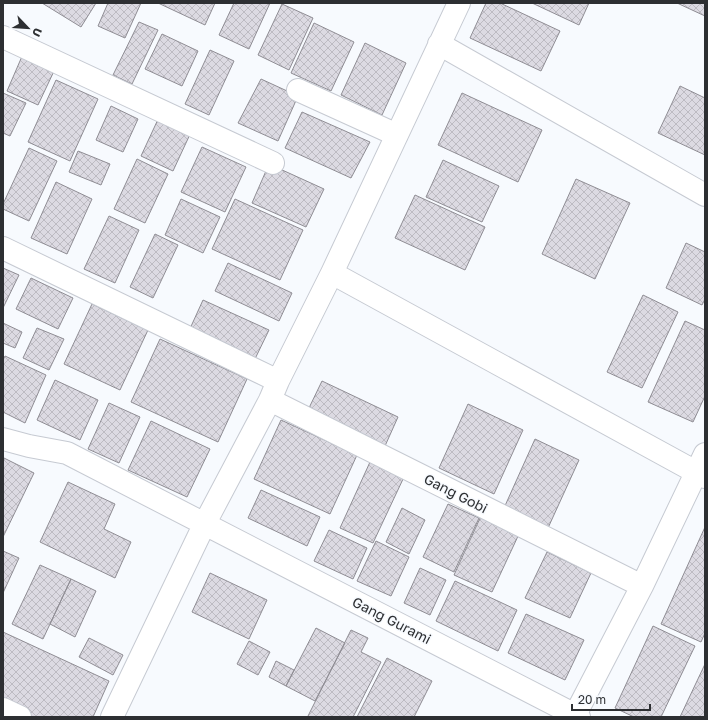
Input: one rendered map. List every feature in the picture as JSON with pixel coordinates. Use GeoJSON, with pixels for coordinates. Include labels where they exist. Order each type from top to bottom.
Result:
{"type":"FeatureCollection","features":[{"type":"Feature","properties":{"kind":"street"},"geometry":{"type":"LineString","coordinates":[[112,717],[205,523],[274,390],[332,273],[459,3]]}},
{"type":"Feature","properties":{"kind":"street"},"geometry":{"type":"LineString","coordinates":[[3,37],[273,163]]}},
{"type":"Feature","properties":{"kind":"street"},"geometry":{"type":"LineString","coordinates":[[439,44],[705,195]]}},
{"type":"Feature","properties":{"kind":"street"},"geometry":{"type":"LineString","coordinates":[[298,90],[396,135]]}},
{"type":"Feature","properties":{"kind":"street","name":"Gang Gobi"},"geometry":{"type":"LineString","coordinates":[[3,248],[642,586]]}},
{"type":"Feature","properties":{"kind":"street"},"geometry":{"type":"LineString","coordinates":[[332,273],[702,468],[576,716]]}},
{"type":"Feature","properties":{"kind":"street","name":"Gang Gurami"},"geometry":{"type":"LineString","coordinates":[[3,439],[29,446],[67,453],[576,716]]}},
{"type":"Feature","properties":{"kind":"street"},"geometry":{"type":"LineString","coordinates":[[3,710],[20,717]]}},
{"type":"Feature","properties":{"kind":"building"},"geometry":{"type":"Polygon","coordinates":[[[42,3],[96,3],[81,27],[42,3]]]}},
{"type":"Feature","properties":{"kind":"building"},"geometry":{"type":"Polygon","coordinates":[[[108,3],[141,3],[125,38],[98,26],[108,3]]]}},
{"type":"Feature","properties":{"kind":"building"},"geometry":{"type":"Polygon","coordinates":[[[158,3],[215,3],[205,25],[158,3]]]}},
{"type":"Feature","properties":{"kind":"building"},"geometry":{"type":"Polygon","coordinates":[[[234,3],[270,3],[249,49],[219,35],[234,3]]]}},
{"type":"Feature","properties":{"kind":"building"},"geometry":{"type":"Polygon","coordinates":[[[486,3],[500,3],[560,31],[541,71],[470,38],[486,3]]]}},
{"type":"Feature","properties":{"kind":"building"},"geometry":{"type":"Polygon","coordinates":[[[532,3],[589,3],[579,25],[532,3]]]}},
{"type":"Feature","properties":{"kind":"building"},"geometry":{"type":"Polygon","coordinates":[[[677,3],[705,3],[705,16],[677,3]]]}},
{"type":"Feature","properties":{"kind":"building"},"geometry":{"type":"Polygon","coordinates":[[[282,4],[313,18],[289,70],[258,55],[282,4]]]}},
{"type":"Feature","properties":{"kind":"building"},"geometry":{"type":"Polygon","coordinates":[[[139,22],[158,30],[132,84],[113,75],[139,22]]]}},
{"type":"Feature","properties":{"kind":"building"},"geometry":{"type":"Polygon","coordinates":[[[314,23],[354,42],[331,91],[291,73],[314,23]]]}},
{"type":"Feature","properties":{"kind":"building"},"geometry":{"type":"Polygon","coordinates":[[[162,34],[198,51],[182,86],[145,69],[162,34]]]}},
{"type":"Feature","properties":{"kind":"building"},"geometry":{"type":"Polygon","coordinates":[[[365,43],[406,63],[382,115],[341,95],[365,43]]]}},
{"type":"Feature","properties":{"kind":"building"},"geometry":{"type":"Polygon","coordinates":[[[210,50],[234,61],[209,115],[185,104],[210,50]]]}},
{"type":"Feature","properties":{"kind":"building"},"geometry":{"type":"Polygon","coordinates":[[[23,54],[55,69],[38,105],[7,91],[23,54]]]}},
{"type":"Feature","properties":{"kind":"building"},"geometry":{"type":"Polygon","coordinates":[[[261,79],[298,96],[278,141],[238,123],[261,79]]]}},
{"type":"Feature","properties":{"kind":"building"},"geometry":{"type":"Polygon","coordinates":[[[56,80],[98,99],[70,161],[28,142],[56,80]]]}},
{"type":"Feature","properties":{"kind":"building"},"geometry":{"type":"Polygon","coordinates":[[[680,86],[705,98],[705,155],[658,133],[680,86]]]}},
{"type":"Feature","properties":{"kind":"building"},"geometry":{"type":"Polygon","coordinates":[[[3,93],[26,103],[10,136],[3,133],[3,93]]]}},
{"type":"Feature","properties":{"kind":"building"},"geometry":{"type":"Polygon","coordinates":[[[462,93],[542,130],[518,182],[438,145],[462,93]]]}},
{"type":"Feature","properties":{"kind":"building"},"geometry":{"type":"Polygon","coordinates":[[[111,106],[138,119],[123,152],[96,140],[111,106]]]}},
{"type":"Feature","properties":{"kind":"building"},"geometry":{"type":"Polygon","coordinates":[[[302,112],[370,142],[351,178],[285,148],[302,112]]]}},
{"type":"Feature","properties":{"kind":"building"},"geometry":{"type":"Polygon","coordinates":[[[160,115],[192,130],[173,171],[141,156],[160,115]]]}},
{"type":"Feature","properties":{"kind":"building"},"geometry":{"type":"Polygon","coordinates":[[[202,147],[246,167],[225,212],[181,192],[202,147]]]}},
{"type":"Feature","properties":{"kind":"building"},"geometry":{"type":"Polygon","coordinates":[[[29,148],[57,161],[29,221],[3,209],[3,204],[29,148]]]}},
{"type":"Feature","properties":{"kind":"building"},"geometry":{"type":"Polygon","coordinates":[[[78,151],[110,164],[101,185],[69,172],[78,151]]]}},
{"type":"Feature","properties":{"kind":"building"},"geometry":{"type":"Polygon","coordinates":[[[137,159],[168,174],[145,223],[114,209],[137,159]]]}},
{"type":"Feature","properties":{"kind":"building"},"geometry":{"type":"Polygon","coordinates":[[[443,160],[499,186],[482,222],[426,197],[443,160]]]}},
{"type":"Feature","properties":{"kind":"building"},"geometry":{"type":"Polygon","coordinates":[[[269,164],[324,189],[306,227],[252,203],[269,164]]]}},
{"type":"Feature","properties":{"kind":"building"},"geometry":{"type":"Polygon","coordinates":[[[576,179],[630,203],[595,279],[542,254],[576,179]]]}},
{"type":"Feature","properties":{"kind":"building"},"geometry":{"type":"Polygon","coordinates":[[[56,182],[92,199],[67,254],[31,238],[56,182]]]}},
{"type":"Feature","properties":{"kind":"building"},"geometry":{"type":"Polygon","coordinates":[[[415,195],[485,227],[465,270],[395,238],[415,195]]]}},
{"type":"Feature","properties":{"kind":"building"},"geometry":{"type":"Polygon","coordinates":[[[181,199],[220,217],[203,253],[165,235],[181,199]]]}},
{"type":"Feature","properties":{"kind":"building"},"geometry":{"type":"Polygon","coordinates":[[[235,199],[303,230],[280,280],[212,249],[235,199]]]}},
{"type":"Feature","properties":{"kind":"building"},"geometry":{"type":"Polygon","coordinates":[[[109,216],[139,230],[115,283],[84,269],[109,216]]]}},
{"type":"Feature","properties":{"kind":"building"},"geometry":{"type":"Polygon","coordinates":[[[155,234],[178,245],[153,298],[130,287],[155,234]]]}},
{"type":"Feature","properties":{"kind":"building"},"geometry":{"type":"Polygon","coordinates":[[[686,243],[705,252],[705,299],[702,305],[666,288],[686,243]]]}},
{"type":"Feature","properties":{"kind":"building"},"geometry":{"type":"Polygon","coordinates":[[[228,263],[292,293],[279,321],[215,291],[228,263]]]}},
{"type":"Feature","properties":{"kind":"building"},"geometry":{"type":"Polygon","coordinates":[[[3,268],[19,275],[3,308],[3,268]]]}},
{"type":"Feature","properties":{"kind":"building"},"geometry":{"type":"Polygon","coordinates":[[[31,278],[73,298],[58,329],[16,309],[31,278]]]}},
{"type":"Feature","properties":{"kind":"building"},"geometry":{"type":"Polygon","coordinates":[[[643,295],[678,312],[642,388],[607,372],[643,295]]]}},
{"type":"Feature","properties":{"kind":"building"},"geometry":{"type":"Polygon","coordinates":[[[203,300],[269,330],[253,363],[188,333],[203,300]]]}},
{"type":"Feature","properties":{"kind":"building"},"geometry":{"type":"Polygon","coordinates":[[[92,304],[148,330],[120,390],[64,364],[92,304]]]}},
{"type":"Feature","properties":{"kind":"building"},"geometry":{"type":"Polygon","coordinates":[[[685,321],[705,330],[705,396],[693,422],[648,402],[685,321]]]}},
{"type":"Feature","properties":{"kind":"building"},"geometry":{"type":"Polygon","coordinates":[[[3,323],[22,332],[15,348],[3,343],[3,323]]]}},
{"type":"Feature","properties":{"kind":"building"},"geometry":{"type":"Polygon","coordinates":[[[37,328],[64,339],[49,370],[23,358],[37,328]]]}},
{"type":"Feature","properties":{"kind":"building"},"geometry":{"type":"Polygon","coordinates":[[[160,339],[247,379],[218,442],[131,402],[160,339]]]}},
{"type":"Feature","properties":{"kind":"building"},"geometry":{"type":"Polygon","coordinates":[[[5,356],[46,375],[25,423],[3,412],[3,360],[5,356]]]}},
{"type":"Feature","properties":{"kind":"building"},"geometry":{"type":"Polygon","coordinates":[[[55,380],[98,400],[80,440],[37,420],[55,380]]]}},
{"type":"Feature","properties":{"kind":"building"},"geometry":{"type":"Polygon","coordinates":[[[322,381],[398,417],[385,446],[308,410],[322,381]]]}},
{"type":"Feature","properties":{"kind":"building"},"geometry":{"type":"Polygon","coordinates":[[[109,403],[140,417],[119,463],[88,449],[109,403]]]}},
{"type":"Feature","properties":{"kind":"building"},"geometry":{"type":"Polygon","coordinates":[[[468,404],[523,430],[494,494],[439,468],[468,404]]]}},
{"type":"Feature","properties":{"kind":"building"},"geometry":{"type":"Polygon","coordinates":[[[281,420],[357,455],[330,514],[254,479],[281,420]]]}},
{"type":"Feature","properties":{"kind":"building"},"geometry":{"type":"Polygon","coordinates":[[[151,421],[210,449],[187,497],[128,470],[151,421]]]}},
{"type":"Feature","properties":{"kind":"building"},"geometry":{"type":"Polygon","coordinates":[[[535,439],[579,460],[548,528],[504,508],[535,439]]]}},
{"type":"Feature","properties":{"kind":"building"},"geometry":{"type":"Polygon","coordinates":[[[4,458],[34,473],[3,537],[3,461],[4,458]]]}},
{"type":"Feature","properties":{"kind":"building"},"geometry":{"type":"Polygon","coordinates":[[[370,462],[404,477],[373,543],[340,528],[370,462]]]}},
{"type":"Feature","properties":{"kind":"building"},"geometry":{"type":"Polygon","coordinates":[[[68,482],[115,504],[104,529],[131,542],[115,578],[40,542],[68,482]]]}},
{"type":"Feature","properties":{"kind":"building"},"geometry":{"type":"Polygon","coordinates":[[[261,490],[320,517],[307,546],[248,518],[261,490]]]}},
{"type":"Feature","properties":{"kind":"building"},"geometry":{"type":"Polygon","coordinates":[[[448,504],[479,518],[454,572],[423,557],[448,504]]]}},
{"type":"Feature","properties":{"kind":"building"},"geometry":{"type":"Polygon","coordinates":[[[402,508],[425,520],[409,554],[386,542],[402,508]]]}},
{"type":"Feature","properties":{"kind":"building"},"geometry":{"type":"Polygon","coordinates":[[[481,516],[519,534],[492,592],[454,575],[481,516]]]}},
{"type":"Feature","properties":{"kind":"building"},"geometry":{"type":"Polygon","coordinates":[[[705,527],[705,633],[701,642],[661,624],[705,527]]]}},
{"type":"Feature","properties":{"kind":"building"},"geometry":{"type":"Polygon","coordinates":[[[329,530],[367,548],[353,579],[314,561],[329,530]]]}},
{"type":"Feature","properties":{"kind":"building"},"geometry":{"type":"Polygon","coordinates":[[[376,541],[409,557],[391,596],[357,581],[376,541]]]}},
{"type":"Feature","properties":{"kind":"building"},"geometry":{"type":"Polygon","coordinates":[[[3,551],[19,558],[3,593],[3,551]]]}},
{"type":"Feature","properties":{"kind":"building"},"geometry":{"type":"Polygon","coordinates":[[[547,552],[591,573],[570,618],[525,598],[547,552]]]}},
{"type":"Feature","properties":{"kind":"building"},"geometry":{"type":"Polygon","coordinates":[[[40,565],[71,579],[43,639],[12,624],[40,565]]]}},
{"type":"Feature","properties":{"kind":"building"},"geometry":{"type":"Polygon","coordinates":[[[420,568],[446,580],[430,615],[404,603],[420,568]]]}},
{"type":"Feature","properties":{"kind":"building"},"geometry":{"type":"Polygon","coordinates":[[[210,573],[267,600],[249,639],[192,612],[210,573]]]}},
{"type":"Feature","properties":{"kind":"building"},"geometry":{"type":"Polygon","coordinates":[[[71,579],[96,591],[75,637],[50,624],[71,579]]]}},
{"type":"Feature","properties":{"kind":"building"},"geometry":{"type":"Polygon","coordinates":[[[455,581],[517,610],[498,651],[436,621],[455,581]]]}},
{"type":"Feature","properties":{"kind":"building"},"geometry":{"type":"Polygon","coordinates":[[[526,614],[584,640],[565,680],[508,653],[526,614]]]}},
{"type":"Feature","properties":{"kind":"building"},"geometry":{"type":"Polygon","coordinates":[[[653,626],[695,646],[661,717],[634,717],[615,708],[653,626]]]}},
{"type":"Feature","properties":{"kind":"building"},"geometry":{"type":"Polygon","coordinates":[[[316,628],[345,643],[315,701],[286,686],[316,628]]]}},
{"type":"Feature","properties":{"kind":"building"},"geometry":{"type":"Polygon","coordinates":[[[351,630],[368,638],[361,652],[381,662],[353,717],[310,717],[308,716],[351,630]]]}},
{"type":"Feature","properties":{"kind":"building"},"geometry":{"type":"Polygon","coordinates":[[[3,632],[109,681],[93,717],[30,717],[3,704],[3,632]]]}},
{"type":"Feature","properties":{"kind":"building"},"geometry":{"type":"Polygon","coordinates":[[[89,638],[123,655],[113,675],[79,657],[89,638]]]}},
{"type":"Feature","properties":{"kind":"building"},"geometry":{"type":"Polygon","coordinates":[[[249,641],[270,652],[258,675],[237,664],[249,641]]]}},
{"type":"Feature","properties":{"kind":"building"},"geometry":{"type":"Polygon","coordinates":[[[387,658],[432,681],[414,717],[357,717],[387,658]]]}},
{"type":"Feature","properties":{"kind":"building"},"geometry":{"type":"Polygon","coordinates":[[[276,661],[294,670],[286,686],[269,677],[276,661]]]}},
{"type":"Feature","properties":{"kind":"building"},"geometry":{"type":"Polygon","coordinates":[[[705,664],[705,717],[680,717],[705,664]]]}}]}
